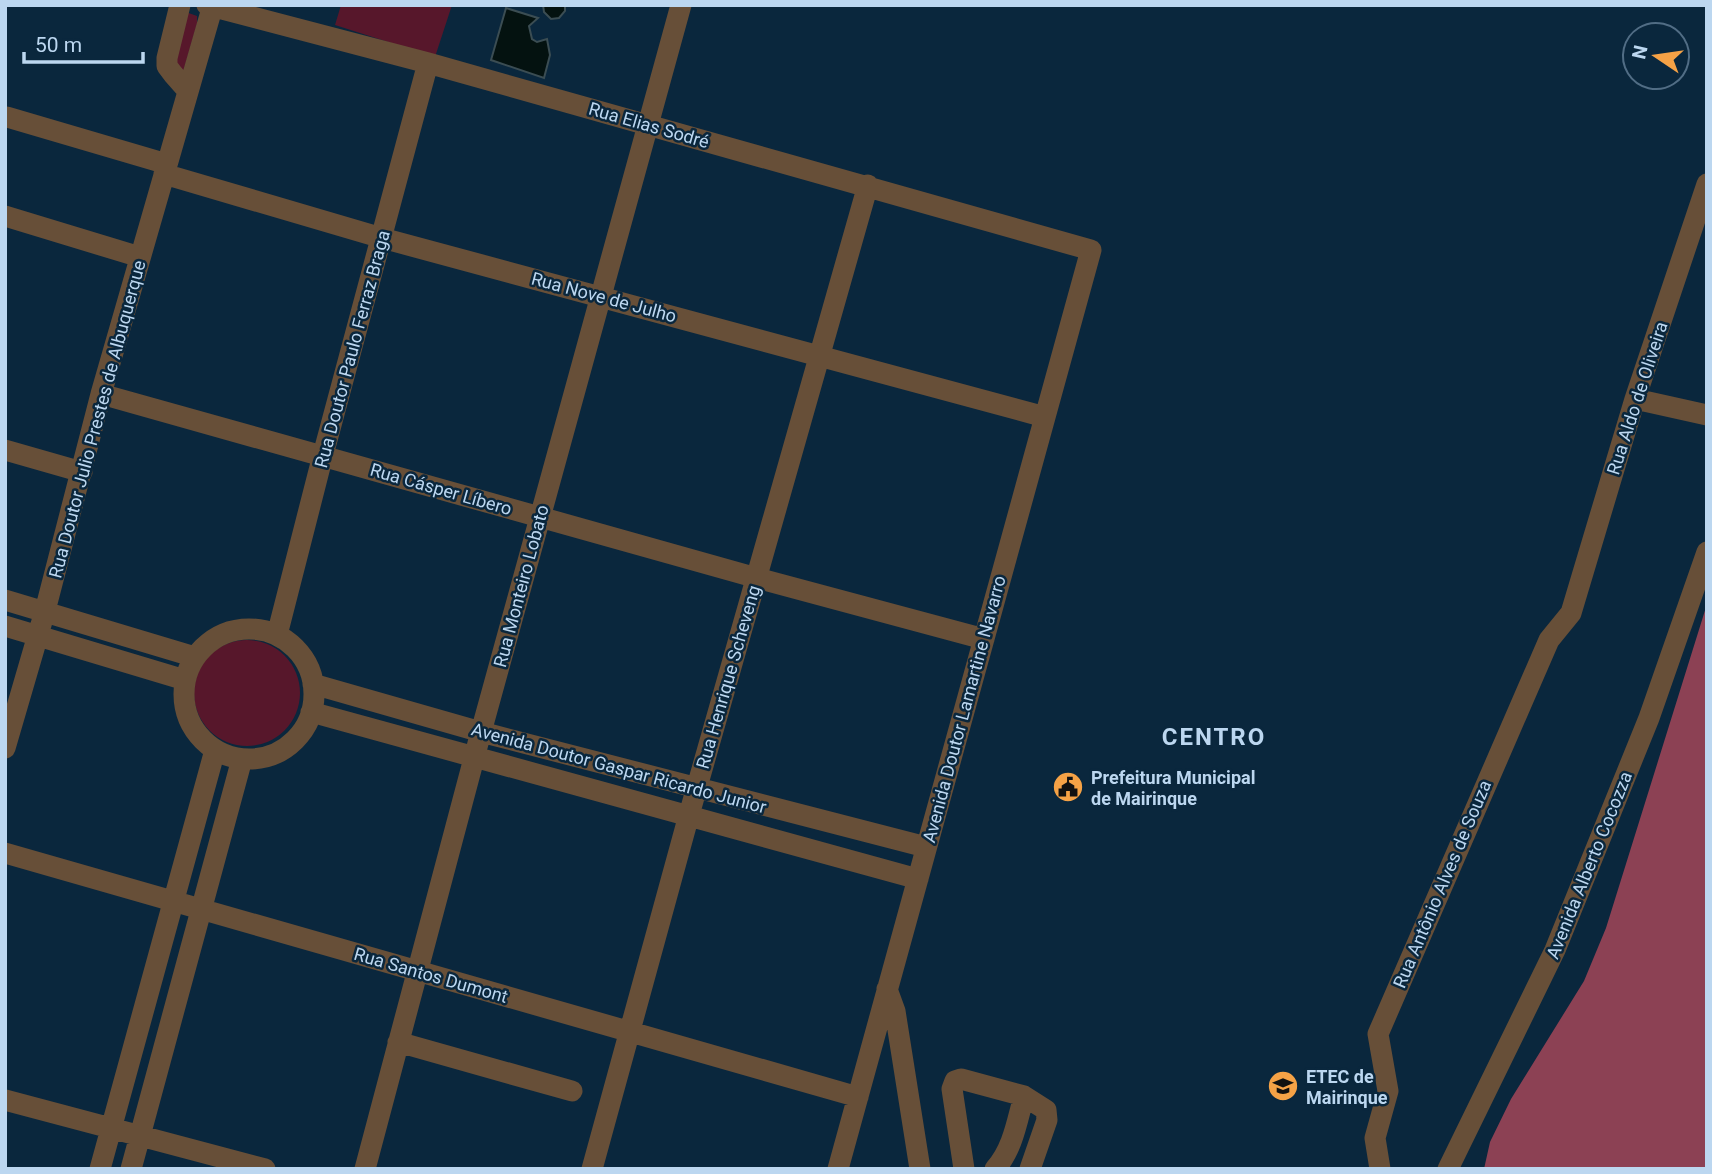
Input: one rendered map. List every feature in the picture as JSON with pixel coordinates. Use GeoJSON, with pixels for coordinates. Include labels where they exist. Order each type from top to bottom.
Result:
{"type":"FeatureCollection","features":[{"type":"Feature","properties":{"kind":"street"},"geometry":{"type":"LineString","coordinates":[[180,5],[167,65],[188,91]]}},
{"type":"Feature","properties":{"kind":"street","name":"Rua Monteiro Lobato"},"geometry":{"type":"LineString","coordinates":[[365,1169],[599,296],[681,5]]}},
{"type":"Feature","properties":{"kind":"street","name":"Rua Doutor Julio Prestes de Albuquerque"},"geometry":{"type":"LineString","coordinates":[[5,748],[45,611],[101,394],[211,6]]}},
{"type":"Feature","properties":{"kind":"street","name":"Rua Elias Sodré"},"geometry":{"type":"LineString","coordinates":[[211,6],[428,63],[1091,250]]}},
{"type":"Feature","properties":{"kind":"street","name":"Rua Doutor Paulo Ferraz Braga"},"geometry":{"type":"LineString","coordinates":[[277,635],[428,63]]}},
{"type":"Feature","properties":{"kind":"street","name":"Rua Nove de Julho"},"geometry":{"type":"LineString","coordinates":[[8,117],[382,237],[1045,417]]}},
{"type":"Feature","properties":{"kind":"street","name":"Rua Aldo de Oliveira"},"geometry":{"type":"LineString","coordinates":[[1571,613],[1635,399],[1707,184]]}},
{"type":"Feature","properties":{"kind":"street","name":"Rua Henrique Scheveng"},"geometry":{"type":"LineString","coordinates":[[592,1169],[689,815],[868,185]]}},
{"type":"Feature","properties":{"kind":"street"},"geometry":{"type":"LineString","coordinates":[[5,216],[141,257]]}},
{"type":"Feature","properties":{"kind":"street","name":"Avenida Doutor Lamartine Navarro"},"geometry":{"type":"LineString","coordinates":[[838,1169],[1091,250]]}},
{"type":"Feature","properties":{"kind":"street","name":"Rua Cásper Líbero"},"geometry":{"type":"LineString","coordinates":[[101,394],[984,639]]}},
{"type":"Feature","properties":{"kind":"street"},"geometry":{"type":"LineString","coordinates":[[1635,399],[1707,415]]}},
{"type":"Feature","properties":{"kind":"street"},"geometry":{"type":"LineString","coordinates":[[5,450],[82,472]]}},
{"type":"Feature","properties":{"kind":"street","name":"Avenida Alberto Cocozza"},"geometry":{"type":"LineString","coordinates":[[1448,1169],[1555,950],[1649,718],[1707,552]]}},
{"type":"Feature","properties":{"kind":"street"},"geometry":{"type":"LineString","coordinates":[[5,600],[195,657]]}},
{"type":"Feature","properties":{"kind":"street","name":"Rua Antônio Alves de Souza"},"geometry":{"type":"LineString","coordinates":[[1380,1169],[1376,1138],[1388,1091],[1378,1034],[1549,640],[1571,613]]}},
{"type":"Feature","properties":{"kind":"street"},"geometry":{"type":"LineString","coordinates":[[5,626],[185,680]]}},
{"type":"Feature","properties":{"kind":"street"},"geometry":{"type":"LineString","coordinates":[[241,629],[260,629],[277,635],[294,647],[307,664],[313,684],[311,712],[301,733],[285,748],[265,757],[242,759],[215,750],[204,742],[189,720],[185,707],[185,680],[195,657],[207,643],[223,634],[241,629]]}},
{"type":"Feature","properties":{"kind":"street","name":"Avenida Doutor Gaspar Ricardo Junior"},"geometry":{"type":"LineString","coordinates":[[313,684],[481,732],[926,847]]}},
{"type":"Feature","properties":{"kind":"street","name":"Avenida Doutor Gaspar Ricardo Junior"},"geometry":{"type":"LineString","coordinates":[[311,712],[918,879]]}},
{"type":"Feature","properties":{"kind":"street"},"geometry":{"type":"LineString","coordinates":[[100,1169],[215,750]]}},
{"type":"Feature","properties":{"kind":"street"},"geometry":{"type":"LineString","coordinates":[[131,1169],[242,759]]}},
{"type":"Feature","properties":{"kind":"street","name":"Rua Santos Dumont"},"geometry":{"type":"LineString","coordinates":[[5,853],[858,1097]]}},
{"type":"Feature","properties":{"kind":"street"},"geometry":{"type":"LineString","coordinates":[[887,989],[895,1011],[920,1169]]}},
{"type":"Feature","properties":{"kind":"street"},"geometry":{"type":"LineString","coordinates":[[398,1042],[572,1091]]}},
{"type":"Feature","properties":{"kind":"street"},"geometry":{"type":"LineString","coordinates":[[964,1169],[952,1088],[955,1081],[961,1079],[1024,1096],[1046,1110],[1047,1120],[1030,1169]]}},
{"type":"Feature","properties":{"kind":"street"},"geometry":{"type":"LineString","coordinates":[[1006,1165],[1024,1096]]}},
{"type":"Feature","properties":{"kind":"street"},"geometry":{"type":"LineString","coordinates":[[5,1100],[265,1169]]}},
{"type":"Feature","properties":{"kind":"shaded area"},"geometry":{"type":"Polygon","coordinates":[[[341,5],[452,5],[435,57],[335,25],[341,5]]]}},
{"type":"Feature","properties":{"kind":"shaded area"},"geometry":{"type":"Polygon","coordinates":[[[543,5],[565,5],[565,11],[559,18],[551,19],[544,12],[543,5]]]}},
{"type":"Feature","properties":{"kind":"shaded area"},"geometry":{"type":"Polygon","coordinates":[[[506,8],[538,18],[529,26],[532,39],[537,42],[547,39],[550,55],[544,78],[491,60],[506,8]]]}},
{"type":"Feature","properties":{"kind":"shaded area"},"geometry":{"type":"Polygon","coordinates":[[[183,11],[197,16],[197,24],[182,76],[171,59],[183,11]]]}},
{"type":"Feature","properties":{"kind":"shaded area"},"geometry":{"type":"Polygon","coordinates":[[[1707,604],[1707,1169],[1484,1169],[1490,1142],[1511,1099],[1584,981],[1606,928],[1707,604]]]}},
{"type":"Feature","properties":{"kind":"shaded area"},"geometry":{"type":"Polygon","coordinates":[[[247,640],[267,644],[285,655],[296,673],[300,693],[296,713],[285,731],[267,742],[247,746],[227,742],[209,731],[198,713],[194,693],[198,673],[209,655],[227,644],[247,640]]]}},
{"type":"Feature","properties":{"kind":"place","name":"Prefeitura Municipal de Mairinque"},"geometry":{"type":"Point","coordinates":[1068,787]}},
{"type":"Feature","properties":{"kind":"place","name":"ETEC de Mairinque"},"geometry":{"type":"Point","coordinates":[1283,1086]}},
{"type":"Feature","properties":{"kind":"district","name":"CENTRO"},"geometry":{"type":"Point","coordinates":[1214,737]}}]}
